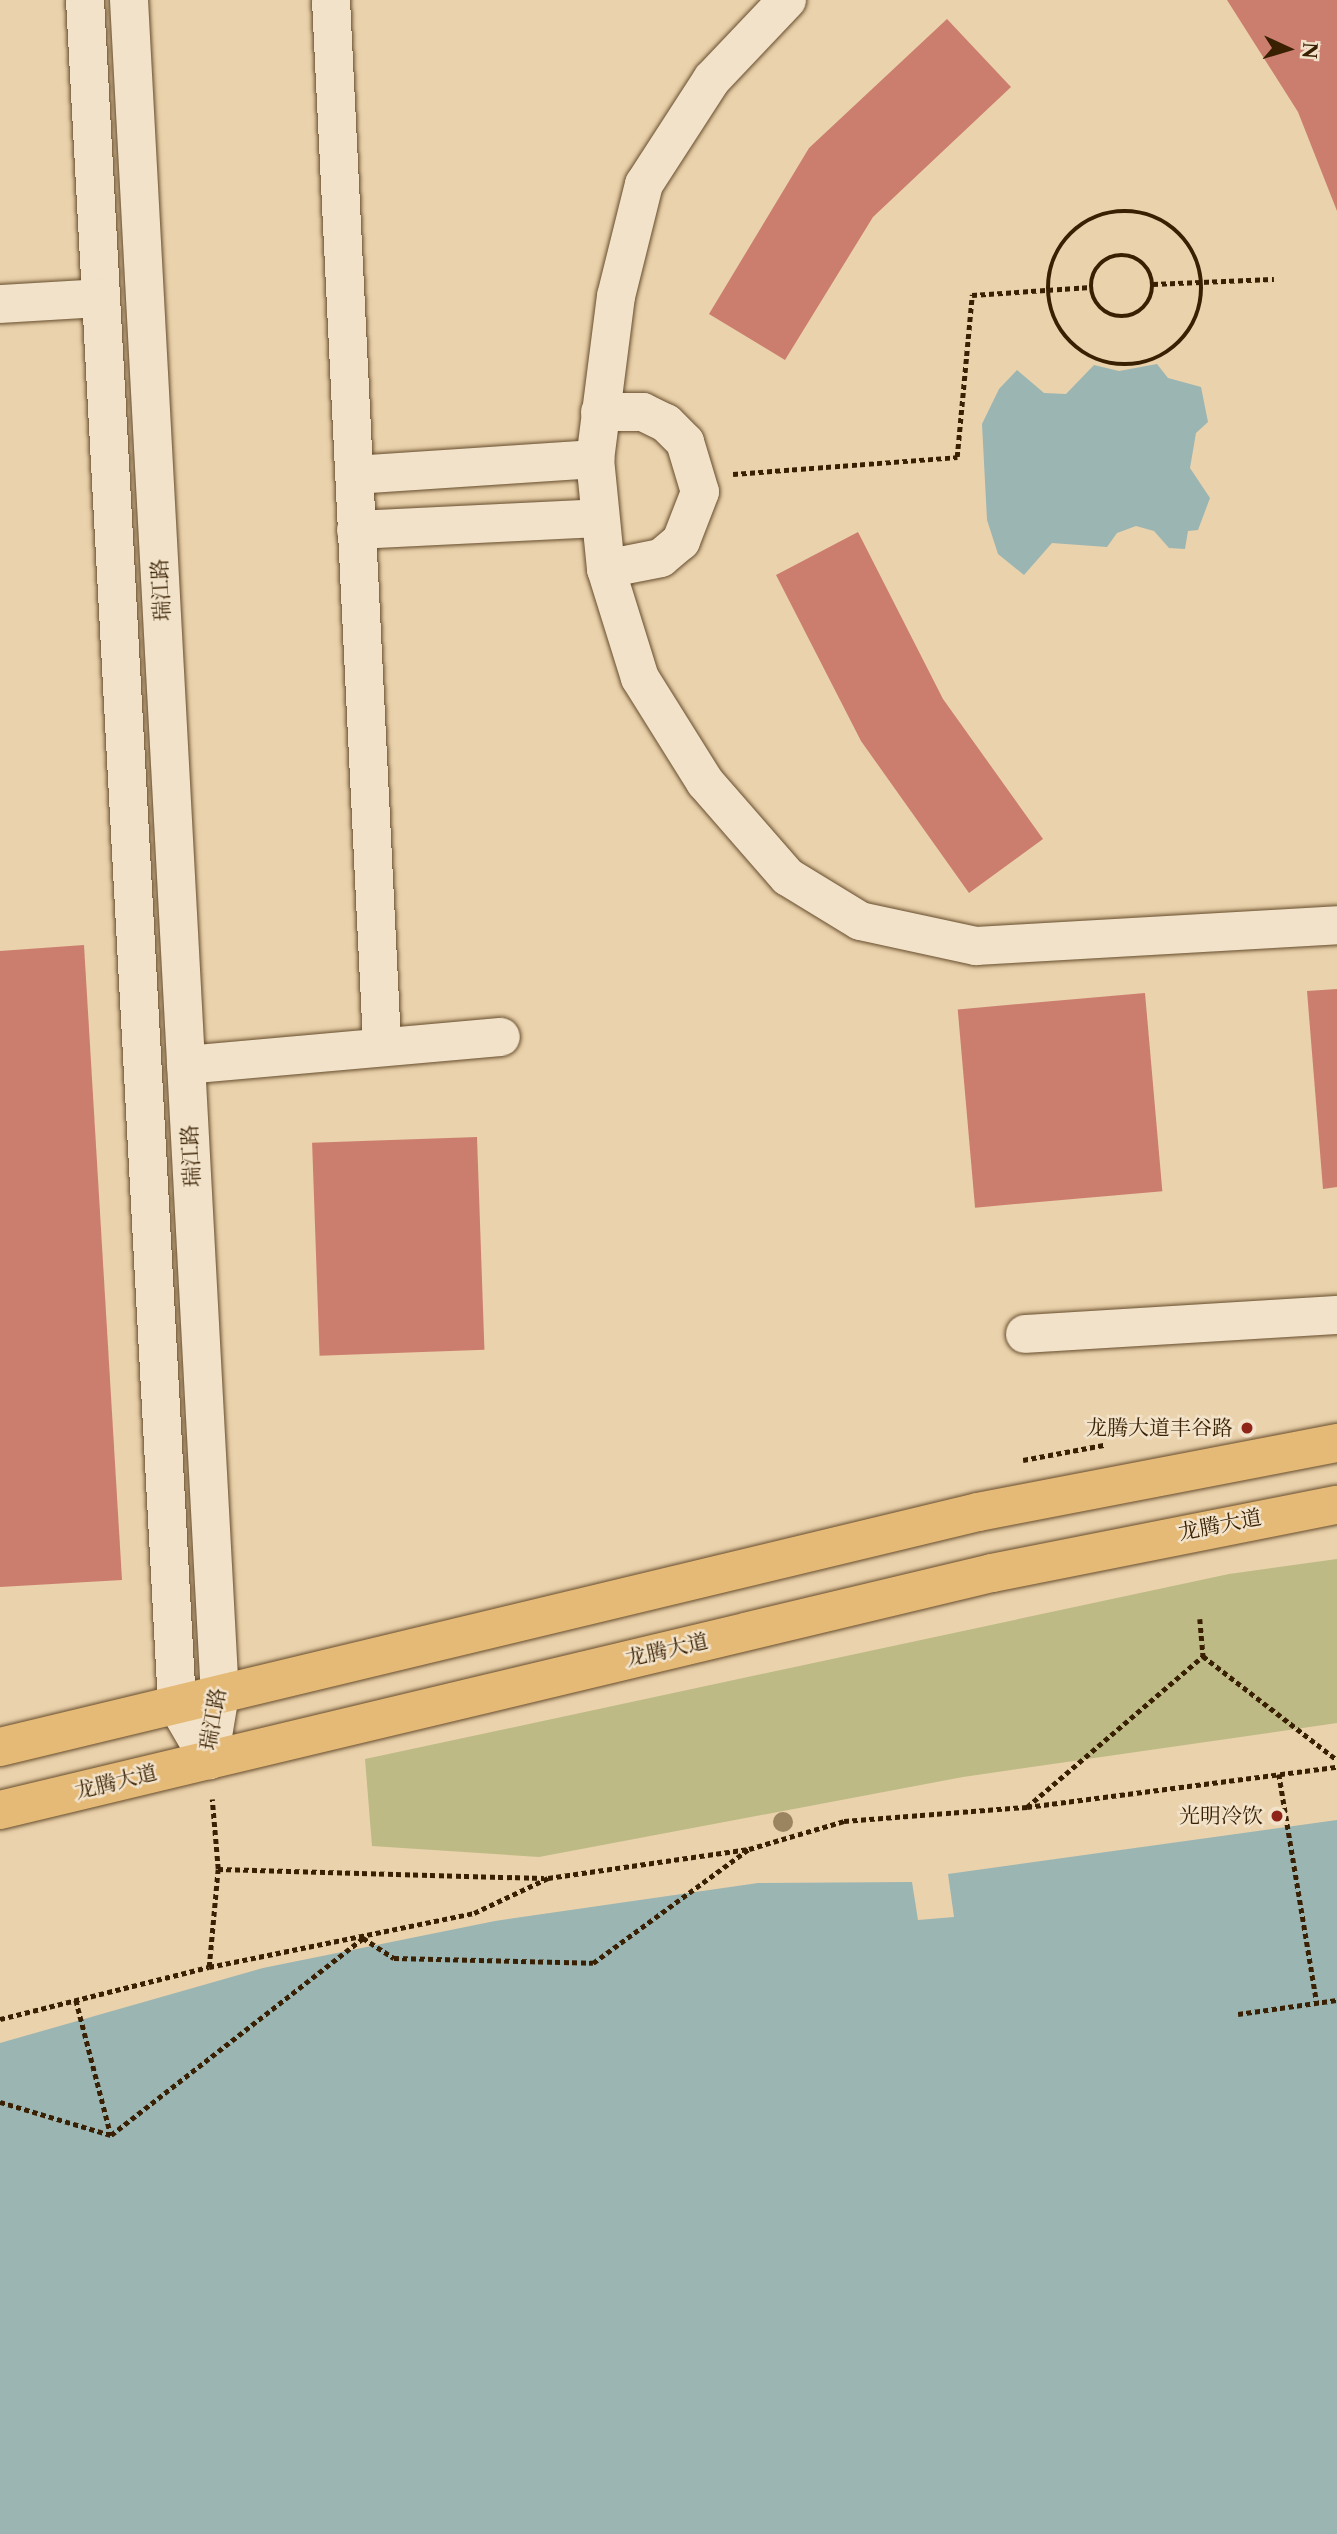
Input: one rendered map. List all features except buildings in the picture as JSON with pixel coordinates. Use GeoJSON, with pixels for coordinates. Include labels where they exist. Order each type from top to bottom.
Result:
{"type":"FeatureCollection","features":[{"type":"Feature","properties":{"kind":"main road"},"geometry":{"type":"LineString","coordinates":[[0,1747],[1004,1507],[1337,1443]]}},
{"type":"Feature","properties":{"kind":"main road","name":"龙腾大道"},"geometry":{"type":"LineString","coordinates":[[0,1810],[1005,1570],[1337,1505]]}},
{"type":"Feature","properties":{"kind":"street","name":"瑞江路"},"geometry":{"type":"LineString","coordinates":[[85,0],[177,1704],[209,1760]]}},
{"type":"Feature","properties":{"kind":"street","name":"瑞江路"},"geometry":{"type":"LineString","coordinates":[[129,0],[220,1694],[209,1760]]}},
{"type":"Feature","properties":{"kind":"street"},"geometry":{"type":"LineString","coordinates":[[331,0],[382,1044]]}},
{"type":"Feature","properties":{"kind":"street"},"geometry":{"type":"LineString","coordinates":[[787,0],[712,79],[645,184],[616,296],[595,459],[599,518],[607,569],[640,678],[705,782],[788,877],[860,921],[976,946],[1337,925]]}},
{"type":"Feature","properties":{"kind":"street"},"geometry":{"type":"LineString","coordinates":[[0,304],[101,298]]}},
{"type":"Feature","properties":{"kind":"street"},"geometry":{"type":"LineString","coordinates":[[600,412],[643,412],[666,424],[685,442],[697,477],[694,518],[681,541],[636,568],[607,569]]}},
{"type":"Feature","properties":{"kind":"street"},"geometry":{"type":"LineString","coordinates":[[354,475],[595,459]]}},
{"type":"Feature","properties":{"kind":"street"},"geometry":{"type":"LineString","coordinates":[[356,530],[599,518]]}},
{"type":"Feature","properties":{"kind":"street"},"geometry":{"type":"LineString","coordinates":[[186,1065],[382,1044],[501,1037]]}},
{"type":"Feature","properties":{"kind":"street"},"geometry":{"type":"LineString","coordinates":[[1025,1334],[1337,1315]]}},
{"type":"Feature","properties":{"kind":"path"},"geometry":{"type":"LineString","coordinates":[[1109,212],[1159,218],[1180,234],[1202,282],[1188,332],[1145,363],[1119,365],[1074,346],[1059,327],[1048,290],[1054,257],[1067,236],[1109,212]]}},
{"type":"Feature","properties":{"kind":"path"},"geometry":{"type":"LineString","coordinates":[[1122,254],[1141,261],[1153,284],[1144,308],[1125,317],[1106,312],[1091,287],[1103,261],[1122,254]]}},
{"type":"Feature","properties":{"kind":"path"},"geometry":{"type":"LineString","coordinates":[[1153,284],[1274,279]]}},
{"type":"Feature","properties":{"kind":"path"},"geometry":{"type":"LineString","coordinates":[[697,477],[957,457],[972,295],[1091,287]]}},
{"type":"Feature","properties":{"kind":"path"},"geometry":{"type":"LineString","coordinates":[[1200,1619],[1203,1656],[1337,1759]]}},
{"type":"Feature","properties":{"kind":"path"},"geometry":{"type":"LineString","coordinates":[[1027,1807],[1203,1656]]}},
{"type":"Feature","properties":{"kind":"path"},"geometry":{"type":"LineString","coordinates":[[209,1760],[218,1869],[209,1967]]}},
{"type":"Feature","properties":{"kind":"path"},"geometry":{"type":"LineString","coordinates":[[218,1869],[548,1878],[749,1849],[844,1821],[1027,1807],[1337,1767]]}},
{"type":"Feature","properties":{"kind":"path"},"geometry":{"type":"LineString","coordinates":[[1279,1774],[1317,2003]]}},
{"type":"Feature","properties":{"kind":"path"},"geometry":{"type":"LineString","coordinates":[[363,1938],[394,1958],[593,1963],[749,1849]]}},
{"type":"Feature","properties":{"kind":"path"},"geometry":{"type":"LineString","coordinates":[[0,2019],[209,1967],[363,1938],[474,1913],[548,1878]]}},
{"type":"Feature","properties":{"kind":"path"},"geometry":{"type":"LineString","coordinates":[[111,2135],[363,1938]]}},
{"type":"Feature","properties":{"kind":"path"},"geometry":{"type":"LineString","coordinates":[[76,2000],[111,2135]]}},
{"type":"Feature","properties":{"kind":"path"},"geometry":{"type":"LineString","coordinates":[[1238,2014],[1337,2000]]}},
{"type":"Feature","properties":{"kind":"path"},"geometry":{"type":"LineString","coordinates":[[0,2102],[111,2135]]}},
{"type":"Feature","properties":{"kind":"shaded area"},"geometry":{"type":"Polygon","coordinates":[[[1337,1559],[1337,1723],[963,1777],[539,1857],[372,1846],[365,1759],[1229,1574],[1337,1559]]]}},
{"type":"Feature","properties":{"kind":"water"},"geometry":{"type":"Polygon","coordinates":[[[1157,364],[1168,378],[1201,387],[1208,422],[1196,433],[1190,468],[1210,498],[1198,530],[1188,531],[1185,549],[1169,548],[1154,531],[1136,526],[1117,533],[1107,547],[1052,543],[1024,575],[998,554],[987,520],[982,424],[999,389],[1017,370],[1044,393],[1066,394],[1094,365],[1119,371],[1157,364]]]}},
{"type":"Feature","properties":{"kind":"water"},"geometry":{"type":"Polygon","coordinates":[[[1337,1820],[1337,2534],[0,2534],[0,2043],[263,1968],[495,1921],[758,1883],[912,1882],[918,1920],[954,1917],[948,1874],[1337,1820]]]}},
{"type":"Feature","properties":{"kind":"place","name":"龙腾大道丰谷路"},"geometry":{"type":"Point","coordinates":[1247,1428]}},
{"type":"Feature","properties":{"kind":"place","name":"光明冷饮"},"geometry":{"type":"Point","coordinates":[1277,1816]}}]}
